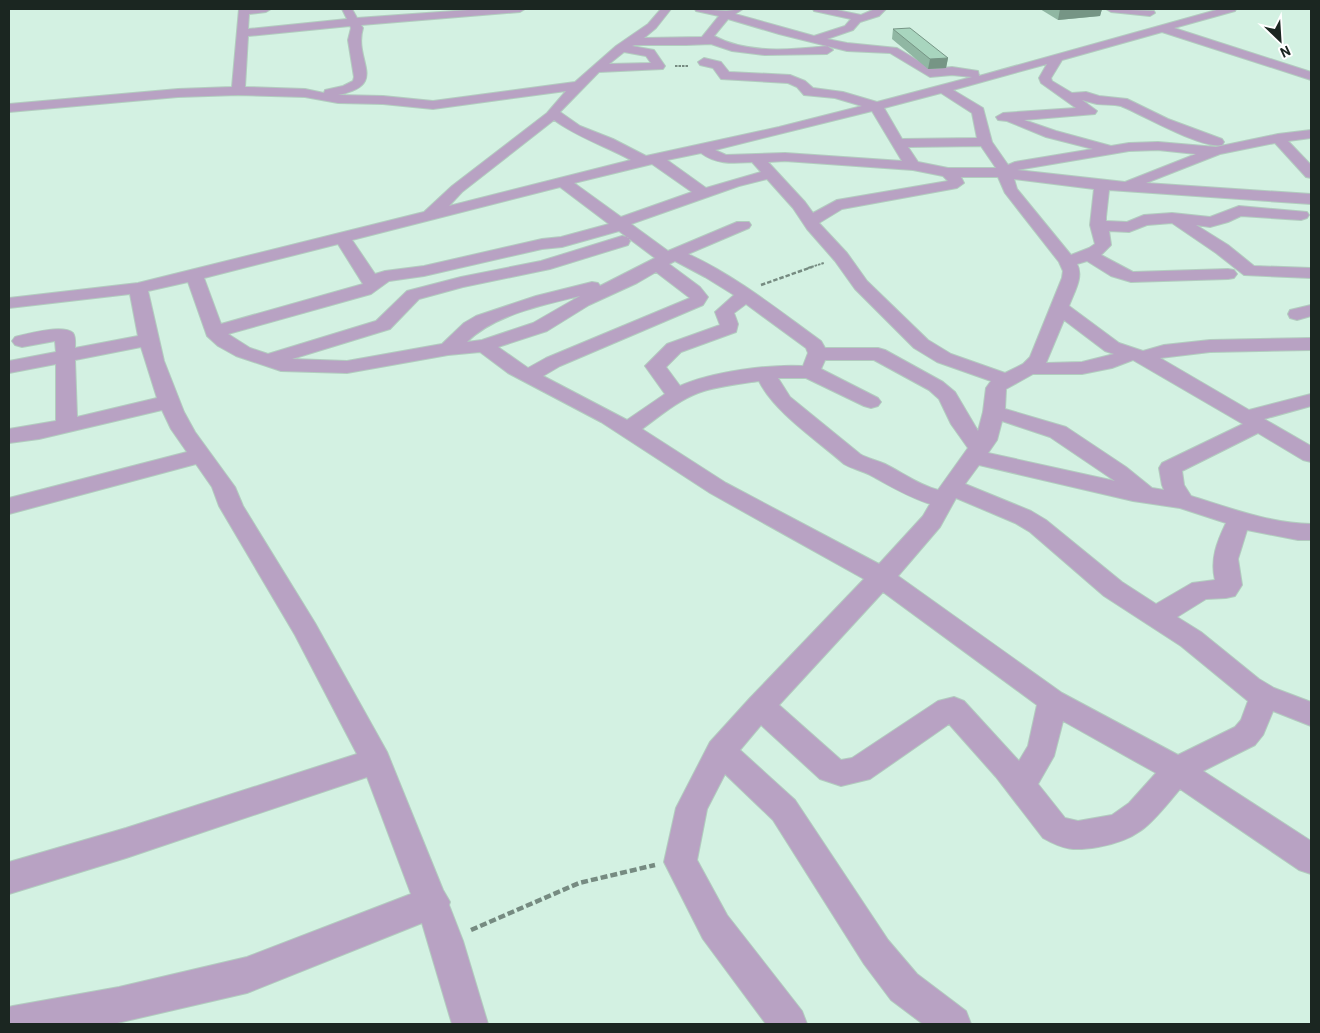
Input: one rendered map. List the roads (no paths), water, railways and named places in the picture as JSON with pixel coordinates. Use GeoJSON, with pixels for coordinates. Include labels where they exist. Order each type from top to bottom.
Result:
{"type":"FeatureCollection","features":[{"type":"Feature","properties":{"kind":"street"},"geometry":{"type":"LineString","coordinates":[[238,91],[244,10],[266,9]]}},
{"type":"Feature","properties":{"kind":"street"},"geometry":{"type":"LineString","coordinates":[[321,95],[358,84],[361,72],[356,59],[354,39],[357,28],[346,9]]}},
{"type":"Feature","properties":{"kind":"street"},"geometry":{"type":"LineString","coordinates":[[242,33],[520,9]]}},
{"type":"Feature","properties":{"kind":"street"},"geometry":{"type":"LineString","coordinates":[[429,217],[456,189],[554,114],[553,112],[576,86],[625,45],[652,26],[666,9]]}},
{"type":"Feature","properties":{"kind":"street"},"geometry":{"type":"LineString","coordinates":[[700,9],[730,12],[783,32],[847,46],[886,49],[902,54],[930,73],[952,71],[988,77]]}},
{"type":"Feature","properties":{"kind":"street"},"geometry":{"type":"LineString","coordinates":[[818,9],[857,22],[886,49]]}},
{"type":"Feature","properties":{"kind":"street"},"geometry":{"type":"LineString","coordinates":[[816,39],[875,14],[881,9]]}},
{"type":"Feature","properties":{"kind":"street"},"geometry":{"type":"LineString","coordinates":[[1111,9],[1146,11],[1176,23]]}},
{"type":"Feature","properties":{"kind":"street"},"geometry":{"type":"LineString","coordinates":[[9,303],[138,288],[194,275],[650,160],[943,89],[1232,9]]}},
{"type":"Feature","properties":{"kind":"street"},"geometry":{"type":"LineString","coordinates":[[625,45],[686,42],[711,36],[730,12]]}},
{"type":"Feature","properties":{"kind":"street"},"geometry":{"type":"LineString","coordinates":[[652,26],[670,29]]}},
{"type":"Feature","properties":{"kind":"street"},"geometry":{"type":"LineString","coordinates":[[1162,28],[1311,76]]}},
{"type":"Feature","properties":{"kind":"street"},"geometry":{"type":"LineString","coordinates":[[685,30],[711,36],[737,49],[806,52],[847,46]]}},
{"type":"Feature","properties":{"kind":"street"},"geometry":{"type":"LineString","coordinates":[[596,68],[659,66],[650,53],[625,45]]}},
{"type":"Feature","properties":{"kind":"street"},"geometry":{"type":"LineString","coordinates":[[774,51],[775,59],[794,62],[852,56],[886,49]]}},
{"type":"Feature","properties":{"kind":"street"},"geometry":{"type":"LineString","coordinates":[[1003,117],[1090,110],[1047,83],[1045,78],[1056,58]]}},
{"type":"Feature","properties":{"kind":"street"},"geometry":{"type":"LineString","coordinates":[[704,62],[717,65],[726,76],[790,78],[809,92],[854,97],[876,106],[913,166]]}},
{"type":"Feature","properties":{"kind":"street"},"geometry":{"type":"LineString","coordinates":[[9,108],[178,93],[238,91],[306,93],[344,100],[380,100],[433,105],[576,86]]}},
{"type":"Feature","properties":{"kind":"street"},"geometry":{"type":"LineString","coordinates":[[943,89],[978,111],[1003,117],[1051,134],[1112,149]]}},
{"type":"Feature","properties":{"kind":"street"},"geometry":{"type":"LineString","coordinates":[[1072,97],[1086,96],[1096,100],[1122,102],[1223,149]]}},
{"type":"Feature","properties":{"kind":"street"},"geometry":{"type":"LineString","coordinates":[[978,111],[985,142],[1004,170],[1010,190],[1078,258],[1131,277],[1228,274]]}},
{"type":"Feature","properties":{"kind":"street"},"geometry":{"type":"LineString","coordinates":[[554,114],[574,129],[650,160],[703,193]]}},
{"type":"Feature","properties":{"kind":"street"},"geometry":{"type":"LineString","coordinates":[[1124,186],[1223,149],[1278,138],[1311,134]]}},
{"type":"Feature","properties":{"kind":"street"},"geometry":{"type":"LineString","coordinates":[[1278,138],[1311,174]]}},
{"type":"Feature","properties":{"kind":"street"},"geometry":{"type":"LineString","coordinates":[[898,143],[985,142]]}},
{"type":"Feature","properties":{"kind":"street"},"geometry":{"type":"LineString","coordinates":[[704,148],[715,156],[725,159],[785,157],[913,166],[948,172],[1004,170],[1112,149],[1158,146],[1223,149]]}},
{"type":"Feature","properties":{"kind":"street"},"geometry":{"type":"LineString","coordinates":[[756,158],[799,205],[810,222],[841,257],[861,284],[919,342],[937,354],[1006,380]]}},
{"type":"Feature","properties":{"kind":"street"},"geometry":{"type":"LineString","coordinates":[[1004,170],[1102,185],[1311,199]]}},
{"type":"Feature","properties":{"kind":"street"},"geometry":{"type":"LineString","coordinates":[[810,222],[837,205],[956,183],[955,179],[948,172]]}},
{"type":"Feature","properties":{"kind":"street"},"geometry":{"type":"LineString","coordinates":[[268,361],[384,325],[390,320],[397,309],[413,295],[460,282],[544,265],[703,193],[770,174]]}},
{"type":"Feature","properties":{"kind":"street"},"geometry":{"type":"LineString","coordinates":[[528,376],[553,362],[697,301],[699,297],[666,259],[564,183]]}},
{"type":"Feature","properties":{"kind":"street"},"geometry":{"type":"LineString","coordinates":[[789,1024],[715,928],[680,862],[692,808],[721,751],[760,706],[932,521],[948,493],[986,440],[994,412],[996,388],[1006,380],[1030,368],[1040,359],[1078,258],[1101,249],[1103,245],[1103,235],[1098,226],[1102,185]]}},
{"type":"Feature","properties":{"kind":"street"},"geometry":{"type":"LineString","coordinates":[[1224,194],[1238,211]]}},
{"type":"Feature","properties":{"kind":"street"},"geometry":{"type":"LineString","coordinates":[[1098,226],[1131,227],[1144,220],[1172,218],[1210,222],[1222,219],[1238,211],[1301,215]]}},
{"type":"Feature","properties":{"kind":"street"},"geometry":{"type":"LineString","coordinates":[[1172,218],[1222,249],[1250,271],[1311,273]]}},
{"type":"Feature","properties":{"kind":"street"},"geometry":{"type":"LineString","coordinates":[[194,275],[214,332],[225,342],[243,352],[281,365],[348,367],[448,349],[484,346],[540,327],[583,301],[631,279],[666,259],[743,225]]}},
{"type":"Feature","properties":{"kind":"street"},"geometry":{"type":"LineString","coordinates":[[214,332],[365,290],[385,276],[424,271],[542,244],[562,242],[626,228]]}},
{"type":"Feature","properties":{"kind":"street"},"geometry":{"type":"LineString","coordinates":[[343,238],[373,286]]}},
{"type":"Feature","properties":{"kind":"street"},"geometry":{"type":"LineString","coordinates":[[666,259],[708,271],[742,293],[814,345],[818,350],[814,363]]}},
{"type":"Feature","properties":{"kind":"street"},"geometry":{"type":"LineString","coordinates":[[448,349],[471,327],[496,315],[542,300],[631,279]]}},
{"type":"Feature","properties":{"kind":"street"},"geometry":{"type":"LineString","coordinates":[[138,288],[148,340],[158,378],[168,402],[183,431],[223,486],[231,506],[306,630],[376,761],[433,902],[470,1024]]}},
{"type":"Feature","properties":{"kind":"street"},"geometry":{"type":"LineString","coordinates":[[676,396],[655,366],[674,348],[729,328],[730,324],[724,312],[742,293]]}},
{"type":"Feature","properties":{"kind":"street"},"geometry":{"type":"LineString","coordinates":[[9,358],[22,341],[39,300]]}},
{"type":"Feature","properties":{"kind":"street"},"geometry":{"type":"LineString","coordinates":[[1059,307],[1117,350],[1137,355],[1311,455]]}},
{"type":"Feature","properties":{"kind":"street"},"geometry":{"type":"LineString","coordinates":[[22,341],[64,334],[67,426]]}},
{"type":"Feature","properties":{"kind":"street"},"geometry":{"type":"LineString","coordinates":[[9,367],[148,340]]}},
{"type":"Feature","properties":{"kind":"street"},"geometry":{"type":"LineString","coordinates":[[629,429],[662,404],[705,383],[766,373],[799,370],[814,363],[878,354],[919,342]]}},
{"type":"Feature","properties":{"kind":"street"},"geometry":{"type":"LineString","coordinates":[[1030,368],[1073,370],[1105,365],[1137,355],[1210,346],[1311,344]]}},
{"type":"Feature","properties":{"kind":"street"},"geometry":{"type":"LineString","coordinates":[[484,346],[515,369],[629,429],[718,488],[881,577],[1052,702],[1177,770],[1311,859]]}},
{"type":"Feature","properties":{"kind":"street"},"geometry":{"type":"LineString","coordinates":[[878,354],[943,391],[948,396],[977,453],[1144,494],[1182,501],[1240,520],[1290,531],[1311,532]]}},
{"type":"Feature","properties":{"kind":"street"},"geometry":{"type":"LineString","coordinates":[[814,363],[870,402]]}},
{"type":"Feature","properties":{"kind":"street"},"geometry":{"type":"LineString","coordinates":[[943,391],[961,364]]}},
{"type":"Feature","properties":{"kind":"street"},"geometry":{"type":"LineString","coordinates":[[766,373],[774,390],[783,401],[852,459],[860,464],[883,472],[917,492],[948,493],[1008,509],[1030,522],[1113,589],[1191,639],[1264,696],[1311,714]]}},
{"type":"Feature","properties":{"kind":"street"},"geometry":{"type":"LineString","coordinates":[[1182,501],[1173,485],[1170,468],[1253,421],[1311,400]]}},
{"type":"Feature","properties":{"kind":"street"},"geometry":{"type":"LineString","coordinates":[[9,436],[67,426],[168,402]]}},
{"type":"Feature","properties":{"kind":"street"},"geometry":{"type":"LineString","coordinates":[[994,412],[1058,432],[1118,472],[1144,494]]}},
{"type":"Feature","properties":{"kind":"street"},"geometry":{"type":"LineString","coordinates":[[9,506],[201,455]]}},
{"type":"Feature","properties":{"kind":"street"},"geometry":{"type":"LineString","coordinates":[[1157,616],[1201,590],[1223,590],[1229,586],[1225,574],[1224,554],[1240,520]]}},
{"type":"Feature","properties":{"kind":"street"},"geometry":{"type":"LineString","coordinates":[[760,706],[831,770],[841,773],[859,770],[948,709],[954,709],[1019,782],[1057,830],[1065,834],[1078,836],[1117,829],[1129,822],[1140,813],[1177,770],[1245,736],[1253,726],[1264,696]]}},
{"type":"Feature","properties":{"kind":"street"},"geometry":{"type":"LineString","coordinates":[[1019,782],[1032,770],[1040,756],[1052,702]]}},
{"type":"Feature","properties":{"kind":"street"},"geometry":{"type":"LineString","coordinates":[[721,751],[784,810],[876,952],[904,987],[953,1024]]}},
{"type":"Feature","properties":{"kind":"street"},"geometry":{"type":"LineString","coordinates":[[9,878],[376,761]]}},
{"type":"Feature","properties":{"kind":"street"},"geometry":{"type":"LineString","coordinates":[[13,1024],[118,1004],[247,975],[433,902]]}}]}
